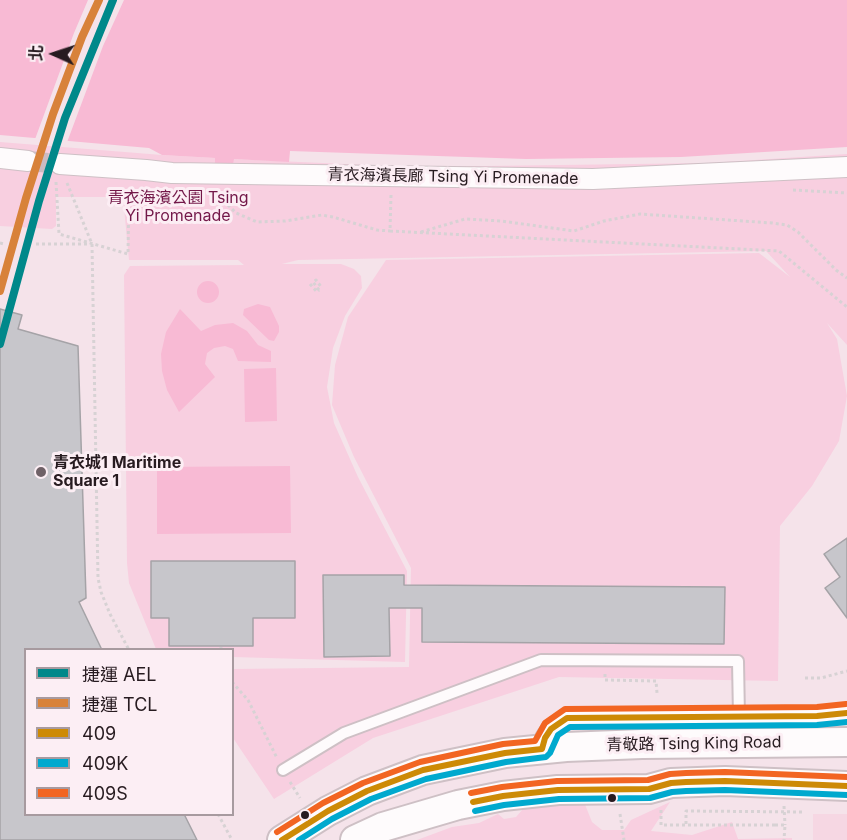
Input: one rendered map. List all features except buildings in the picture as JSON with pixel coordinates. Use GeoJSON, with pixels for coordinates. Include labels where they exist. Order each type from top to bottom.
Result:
{"type":"FeatureCollection","features":[{"type":"Feature","properties":{"kind":"main road","name":"青敬路 Tsing King Road"},"geometry":{"type":"LineString","coordinates":[[282,840],[357,796],[423,770],[505,753],[642,744],[847,742]]}},
{"type":"Feature","properties":{"kind":"main road"},"geometry":{"type":"LineString","coordinates":[[542,749],[542,762],[552,769],[568,774],[662,777],[667,794]]}},
{"type":"Feature","properties":{"kind":"main road"},"geometry":{"type":"LineString","coordinates":[[355,840],[383,827],[431,812],[503,796],[571,789],[649,789],[667,794],[725,782],[847,786]]}},
{"type":"Feature","properties":{"kind":"street"},"geometry":{"type":"LineString","coordinates":[[0,158],[27,160]]}},
{"type":"Feature","properties":{"kind":"street","name":"青衣海濱長廊 Tsing Yi Promenade"},"geometry":{"type":"LineString","coordinates":[[58,171],[146,170],[172,173],[593,179],[847,167]]}},
{"type":"Feature","properties":{"kind":"street"},"geometry":{"type":"LineString","coordinates":[[542,749],[551,729],[567,718],[817,716],[847,713]]}},
{"type":"Feature","properties":{"kind":"lane"},"geometry":{"type":"LineString","coordinates":[[284,770],[344,733],[541,660],[738,661],[739,717]]}},
{"type":"Feature","properties":{"kind":"path"},"geometry":{"type":"LineString","coordinates":[[58,171],[59,234],[128,254],[129,180]]}},
{"type":"Feature","properties":{"kind":"path"},"geometry":{"type":"LineString","coordinates":[[202,190],[228,205],[236,213],[257,222],[285,221],[322,215],[377,230],[779,251],[847,307]]}},
{"type":"Feature","properties":{"kind":"path"},"geometry":{"type":"LineString","coordinates":[[390,231],[392,192]]}},
{"type":"Feature","properties":{"kind":"path"},"geometry":{"type":"LineString","coordinates":[[72,194],[92,244],[98,578],[110,614],[128,648]]}},
{"type":"Feature","properties":{"kind":"path"},"geometry":{"type":"LineString","coordinates":[[408,232],[423,231],[465,219],[501,221],[573,231],[604,220],[640,214],[772,223],[787,225],[798,232],[847,278]]}},
{"type":"Feature","properties":{"kind":"path"},"geometry":{"type":"LineString","coordinates":[[36,244],[92,244]]}},
{"type":"Feature","properties":{"kind":"path"},"geometry":{"type":"LineString","coordinates":[[310,284],[317,292],[319,290],[313,282],[316,280],[322,288]]}},
{"type":"Feature","properties":{"kind":"path"},"geometry":{"type":"LineString","coordinates":[[805,678],[821,678],[847,671]]}},
{"type":"Feature","properties":{"kind":"path"},"geometry":{"type":"LineString","coordinates":[[234,684],[248,700],[300,798]]}},
{"type":"Feature","properties":{"kind":"path"},"geometry":{"type":"LineString","coordinates":[[667,794],[661,825],[785,825]]}},
{"type":"Feature","properties":{"kind":"path"},"geometry":{"type":"LineString","coordinates":[[784,802],[784,840]]}},
{"type":"Feature","properties":{"kind":"path"},"geometry":{"type":"LineString","coordinates":[[686,825],[686,811],[805,812]]}},
{"type":"Feature","properties":{"kind":"path"},"geometry":{"type":"LineString","coordinates":[[620,814],[624,840]]}},
{"type":"Feature","properties":{"kind":"path"},"geometry":{"type":"LineString","coordinates":[[219,816],[232,840]]}},
{"type":"Feature","properties":{"kind":"shaded area"},"geometry":{"type":"Polygon","coordinates":[[[0,0],[847,0],[847,147],[681,157],[526,159],[290,151],[289,162],[234,159],[233,164],[215,163],[215,158],[162,155],[149,148],[0,135],[0,0]]]}},
{"type":"Feature","properties":{"kind":"shaded area"},"geometry":{"type":"Polygon","coordinates":[[[204,281],[212,281],[219,288],[219,296],[212,303],[204,303],[197,296],[197,288],[204,281]]]}},
{"type":"Feature","properties":{"kind":"shaded area"},"geometry":{"type":"Polygon","coordinates":[[[258,304],[270,307],[279,326],[279,332],[274,341],[269,340],[243,315],[244,309],[258,304]]]}},
{"type":"Feature","properties":{"kind":"shaded area"},"geometry":{"type":"Polygon","coordinates":[[[180,309],[201,331],[215,325],[233,323],[247,331],[258,345],[271,351],[271,362],[238,361],[233,349],[225,346],[214,348],[207,353],[205,364],[215,377],[179,412],[167,390],[162,371],[161,354],[166,332],[180,309]]]}},
{"type":"Feature","properties":{"kind":"shaded area"},"geometry":{"type":"Polygon","coordinates":[[[276,368],[277,421],[245,422],[244,369],[276,368]]]}},
{"type":"Feature","properties":{"kind":"shaded area"},"geometry":{"type":"Polygon","coordinates":[[[290,466],[291,533],[157,534],[157,467],[290,466]]]}},
{"type":"Feature","properties":{"kind":"shaded area"},"geometry":{"type":"Polygon","coordinates":[[[813,814],[847,814],[847,840],[813,840],[813,814]]]}},
{"type":"Feature","properties":{"kind":"green space","name":"青衣海濱公園 Tsing Yi Promenade"},"geometry":{"type":"Polygon","coordinates":[[[0,142],[215,158],[215,163],[233,164],[233,159],[412,167],[708,163],[847,154],[847,345],[827,323],[837,339],[847,396],[839,441],[812,486],[780,526],[778,681],[559,677],[373,738],[274,799],[234,739],[234,669],[409,667],[411,568],[354,457],[332,405],[335,365],[348,317],[386,260],[759,253],[790,277],[766,251],[298,260],[282,264],[341,264],[354,269],[361,276],[362,288],[345,316],[333,348],[327,387],[334,423],[358,477],[407,571],[405,662],[234,657],[234,648],[156,648],[129,583],[124,275],[130,266],[244,265],[238,260],[129,260],[123,197],[56,197],[56,226],[52,229],[0,226],[0,142]]]}},
{"type":"Feature","properties":{"kind":"green space"},"geometry":{"type":"Polygon","coordinates":[[[582,797],[592,822],[602,830],[624,830],[631,820],[670,802],[651,831],[692,835],[732,822],[738,839],[792,838],[792,840],[417,840],[452,827],[479,823],[498,814],[504,819],[516,817],[531,800],[582,797]]]}},
{"type":"Feature","properties":{"kind":"pier"},"geometry":{"type":"Polygon","coordinates":[[[88,0],[124,0],[103,46],[66,145],[34,142],[74,33],[88,0]]]}},
{"type":"Feature","properties":{"kind":"tunnel"},"geometry":{"type":"LineString","coordinates":[[28,161],[60,164]]}},
{"type":"Feature","properties":{"kind":"metro line","name":"TCL"},"geometry":{"type":"LineString","coordinates":[[0,291],[53,114],[82,37],[99,0]]}},
{"type":"Feature","properties":{"kind":"metro line","name":"AEL"},"geometry":{"type":"LineString","coordinates":[[0,344],[39,201],[65,118],[113,0]]}},
{"type":"Feature","properties":{"kind":"transit line","name":"409S"},"geometry":{"type":"LineString","coordinates":[[277,832],[323,803],[363,783],[420,762],[503,744],[535,741],[545,723],[565,709],[817,707],[846,704]]}},
{"type":"Feature","properties":{"kind":"transit line","name":"409"},"geometry":{"type":"LineString","coordinates":[[282,840],[328,811],[367,791],[423,770],[505,753],[542,749],[551,729],[567,718],[817,716],[847,713]]}},
{"type":"Feature","properties":{"kind":"transit line","name":"409K"},"geometry":{"type":"LineString","coordinates":[[299,840],[332,819],[371,799],[426,779],[506,762],[546,757],[558,735],[570,727],[817,725],[847,722]]}},
{"type":"Feature","properties":{"kind":"transit line","name":"409S"},"geometry":{"type":"LineString","coordinates":[[471,793],[557,781],[648,780],[670,774],[686,773],[725,772],[847,777]]}},
{"type":"Feature","properties":{"kind":"transit line","name":"409"},"geometry":{"type":"LineString","coordinates":[[473,802],[558,790],[649,789],[671,783],[686,782],[725,781],[847,786]]}},
{"type":"Feature","properties":{"kind":"transit line","name":"409K"},"geometry":{"type":"LineString","coordinates":[[475,811],[504,805],[559,799],[650,798],[686,791],[725,790],[847,795]]}},
{"type":"Feature","properties":{"kind":"place","name":"青衣城1 Maritime Square 1"},"geometry":{"type":"Point","coordinates":[41,472]}}]}
